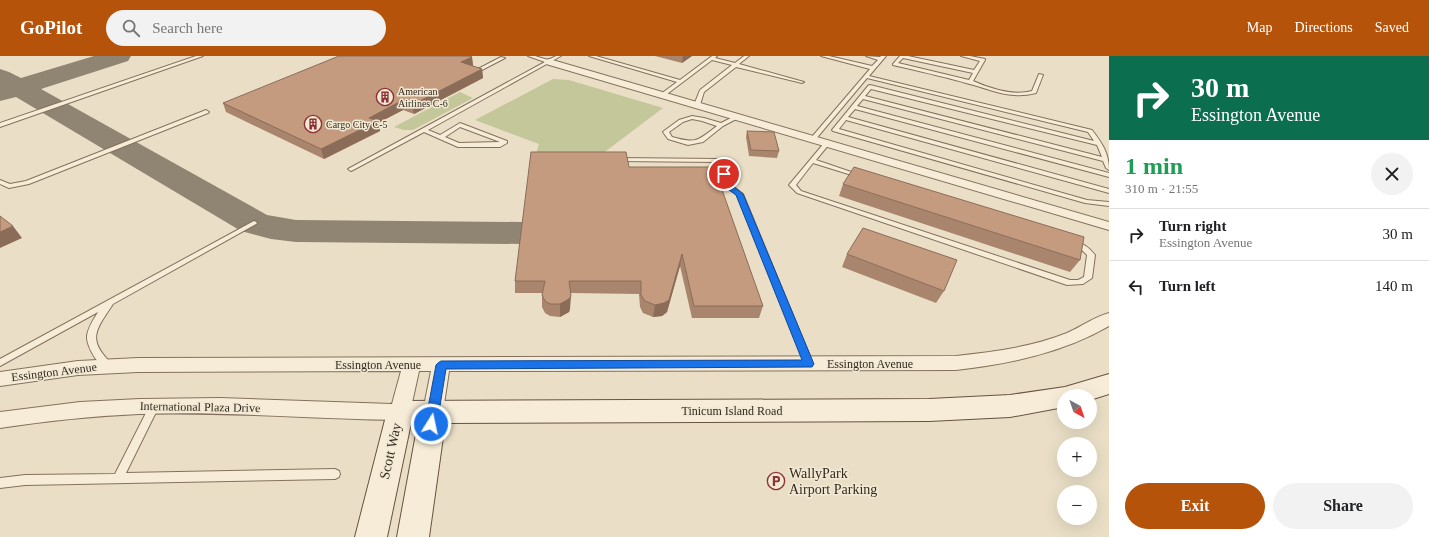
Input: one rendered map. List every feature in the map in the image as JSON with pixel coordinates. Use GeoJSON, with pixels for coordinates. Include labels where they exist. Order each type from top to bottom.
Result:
{"type":"FeatureCollection","features":[{"type":"Feature","properties":{"kind":"street"},"geometry":{"type":"LineString","coordinates":[[554,59],[663,95],[1109,226]]}},
{"type":"Feature","properties":{"kind":"street"},"geometry":{"type":"LineString","coordinates":[[1078,217],[1109,234]]}},
{"type":"Feature","properties":{"kind":"street","name":"Essington Avenue"},"geometry":{"type":"LineString","coordinates":[[0,379],[56,371],[109,366],[933,364],[980,361],[1022,352],[1053,344],[1084,332],[1109,319]]}},
{"type":"Feature","properties":{"kind":"street","name":"Scott Way"},"geometry":{"type":"LineString","coordinates":[[371,537],[411,365]]}},
{"type":"Feature","properties":{"kind":"street"},"geometry":{"type":"LineString","coordinates":[[413,537],[441,365]]}},
{"type":"Feature","properties":{"kind":"street"},"geometry":{"type":"LineString","coordinates":[[1092,389],[1109,384]]}},
{"type":"Feature","properties":{"kind":"street","name":"Tinicum Island Road"},"geometry":{"type":"LineString","coordinates":[[400,412],[929,410],[1010,406],[1057,398]]}},
{"type":"Feature","properties":{"kind":"street","name":"International Plaza Drive"},"geometry":{"type":"LineString","coordinates":[[0,420],[63,411],[154,406],[338,412],[400,412]]}},
{"type":"Feature","properties":{"kind":"lane"},"geometry":{"type":"LineString","coordinates":[[0,125],[201,56]]}},
{"type":"Feature","properties":{"kind":"lane"},"geometry":{"type":"LineString","coordinates":[[478,70],[503,58],[498,56]]}},
{"type":"Feature","properties":{"kind":"lane"},"geometry":{"type":"LineString","coordinates":[[530,56],[554,59]]}},
{"type":"Feature","properties":{"kind":"lane"},"geometry":{"type":"LineString","coordinates":[[590,56],[681,82]]}},
{"type":"Feature","properties":{"kind":"lane"},"geometry":{"type":"LineString","coordinates":[[697,105],[702,91],[747,56]]}},
{"type":"Feature","properties":{"kind":"lane"},"geometry":{"type":"LineString","coordinates":[[823,56],[873,68]]}},
{"type":"Feature","properties":{"kind":"lane"},"geometry":{"type":"LineString","coordinates":[[868,56],[882,58]]}},
{"type":"Feature","properties":{"kind":"lane"},"geometry":{"type":"LineString","coordinates":[[976,72],[902,56],[895,64],[970,82],[994,91],[1025,94],[1034,92],[1040,75]]}},
{"type":"Feature","properties":{"kind":"lane"},"geometry":{"type":"LineString","coordinates":[[963,56],[983,60],[970,82]]}},
{"type":"Feature","properties":{"kind":"lane"},"geometry":{"type":"LineString","coordinates":[[663,95],[714,57],[736,65],[802,82]]}},
{"type":"Feature","properties":{"kind":"lane"},"geometry":{"type":"LineString","coordinates":[[813,139],[865,76],[882,58]]}},
{"type":"Feature","properties":{"kind":"lane"},"geometry":{"type":"LineString","coordinates":[[351,169],[554,59]]}},
{"type":"Feature","properties":{"kind":"lane"},"geometry":{"type":"LineString","coordinates":[[865,76],[1090,131],[1099,144],[1109,168]]}},
{"type":"Feature","properties":{"kind":"lane"},"geometry":{"type":"LineString","coordinates":[[1099,144],[870,87],[835,130],[1087,202],[1109,204]]}},
{"type":"Feature","properties":{"kind":"lane"},"geometry":{"type":"LineString","coordinates":[[862,97],[1106,160]]}},
{"type":"Feature","properties":{"kind":"lane"},"geometry":{"type":"LineString","coordinates":[[853,107],[1109,175]]}},
{"type":"Feature","properties":{"kind":"lane"},"geometry":{"type":"LineString","coordinates":[[0,182],[9,186],[27,183],[206,112]]}},
{"type":"Feature","properties":{"kind":"lane"},"geometry":{"type":"LineString","coordinates":[[721,125],[695,117],[682,119],[666,132],[670,138],[688,143],[701,141],[721,125],[737,117]]}},
{"type":"Feature","properties":{"kind":"lane"},"geometry":{"type":"LineString","coordinates":[[844,118],[1109,191]]}},
{"type":"Feature","properties":{"kind":"lane"},"geometry":{"type":"LineString","coordinates":[[424,130],[458,145],[500,145],[505,142],[460,125],[441,137]]}},
{"type":"Feature","properties":{"kind":"lane"},"geometry":{"type":"LineString","coordinates":[[826,143],[792,185],[799,192],[1070,283],[1080,282],[1088,278],[1091,255],[1074,242],[1067,240]]}},
{"type":"Feature","properties":{"kind":"lane"},"geometry":{"type":"LineString","coordinates":[[609,160],[718,160],[731,188],[740,194],[809,364]]}},
{"type":"Feature","properties":{"kind":"lane"},"geometry":{"type":"LineString","coordinates":[[812,161],[864,177]]}},
{"type":"Feature","properties":{"kind":"lane"},"geometry":{"type":"LineString","coordinates":[[0,363],[254,223]]}},
{"type":"Feature","properties":{"kind":"lane"},"geometry":{"type":"LineString","coordinates":[[109,366],[100,359],[95,352],[92,344],[92,336],[93,328],[97,320],[112,301]]}},
{"type":"Feature","properties":{"kind":"lane"},"geometry":{"type":"LineString","coordinates":[[118,478],[154,406]]}},
{"type":"Feature","properties":{"kind":"lane"},"geometry":{"type":"LineString","coordinates":[[0,483],[25,480],[335,474]]}},
{"type":"Feature","properties":{"kind":"green space"},"geometry":{"type":"Polygon","coordinates":[[[553,79],[569,80],[663,108],[602,154],[536,154],[539,144],[475,120],[553,79]]]}},
{"type":"Feature","properties":{"kind":"green space"},"geometry":{"type":"Polygon","coordinates":[[[460,92],[473,98],[413,130],[404,130],[394,127],[460,92]]]}},
{"type":"Feature","properties":{"kind":"building"},"geometry":{"type":"Polygon","coordinates":[[[339,56],[469,56],[472,57],[461,62],[482,69],[412,105],[401,101],[369,118],[378,121],[321,149],[223,103],[339,56]]]}},
{"type":"Feature","properties":{"kind":"building"},"geometry":{"type":"Polygon","coordinates":[[[747,131],[774,132],[779,151],[751,150],[747,131]]]}},
{"type":"Feature","properties":{"kind":"building"},"geometry":{"type":"Polygon","coordinates":[[[531,152],[626,152],[629,167],[714,167],[763,306],[694,306],[682,254],[669,300],[664,303],[655,305],[645,301],[641,295],[641,281],[569,281],[571,296],[569,299],[560,304],[550,304],[545,301],[542,295],[545,281],[515,281],[531,152]]]}},
{"type":"Feature","properties":{"kind":"building"},"geometry":{"type":"Polygon","coordinates":[[[854,167],[1084,237],[1080,260],[843,184],[854,167]]]}},
{"type":"Feature","properties":{"kind":"building"},"geometry":{"type":"Polygon","coordinates":[[[0,216],[13,226],[0,232],[0,216]]]}},
{"type":"Feature","properties":{"kind":"building"},"geometry":{"type":"Polygon","coordinates":[[[863,228],[957,260],[944,291],[847,254],[863,228]]]}},
{"type":"Feature","properties":{"kind":"taxiway"},"geometry":{"type":"LineString","coordinates":[[19,88],[119,56]]}},
{"type":"Feature","properties":{"kind":"taxiway"},"geometry":{"type":"LineString","coordinates":[[0,77],[19,88]]}},
{"type":"Feature","properties":{"kind":"taxiway"},"geometry":{"type":"LineString","coordinates":[[2,93],[19,88]]}},
{"type":"Feature","properties":{"kind":"taxiway"},"geometry":{"type":"LineString","coordinates":[[19,88],[254,223],[271,228],[296,231],[523,233]]}},
{"type":"Feature","properties":{"kind":"place","name":"American Airlines C-6"},"geometry":{"type":"Point","coordinates":[385,97]}},
{"type":"Feature","properties":{"kind":"place","name":"Cargo City C-5"},"geometry":{"type":"Point","coordinates":[313,124]}},
{"type":"Feature","properties":{"kind":"place","name":"WallyPark Airport Parking"},"geometry":{"type":"Point","coordinates":[776,481]}},
{"type":"Feature","properties":{"kind":"route"},"geometry":{"type":"LineString","coordinates":[[431,424],[441,365],[809,364],[740,194],[731,188],[724,174]]}}]}
